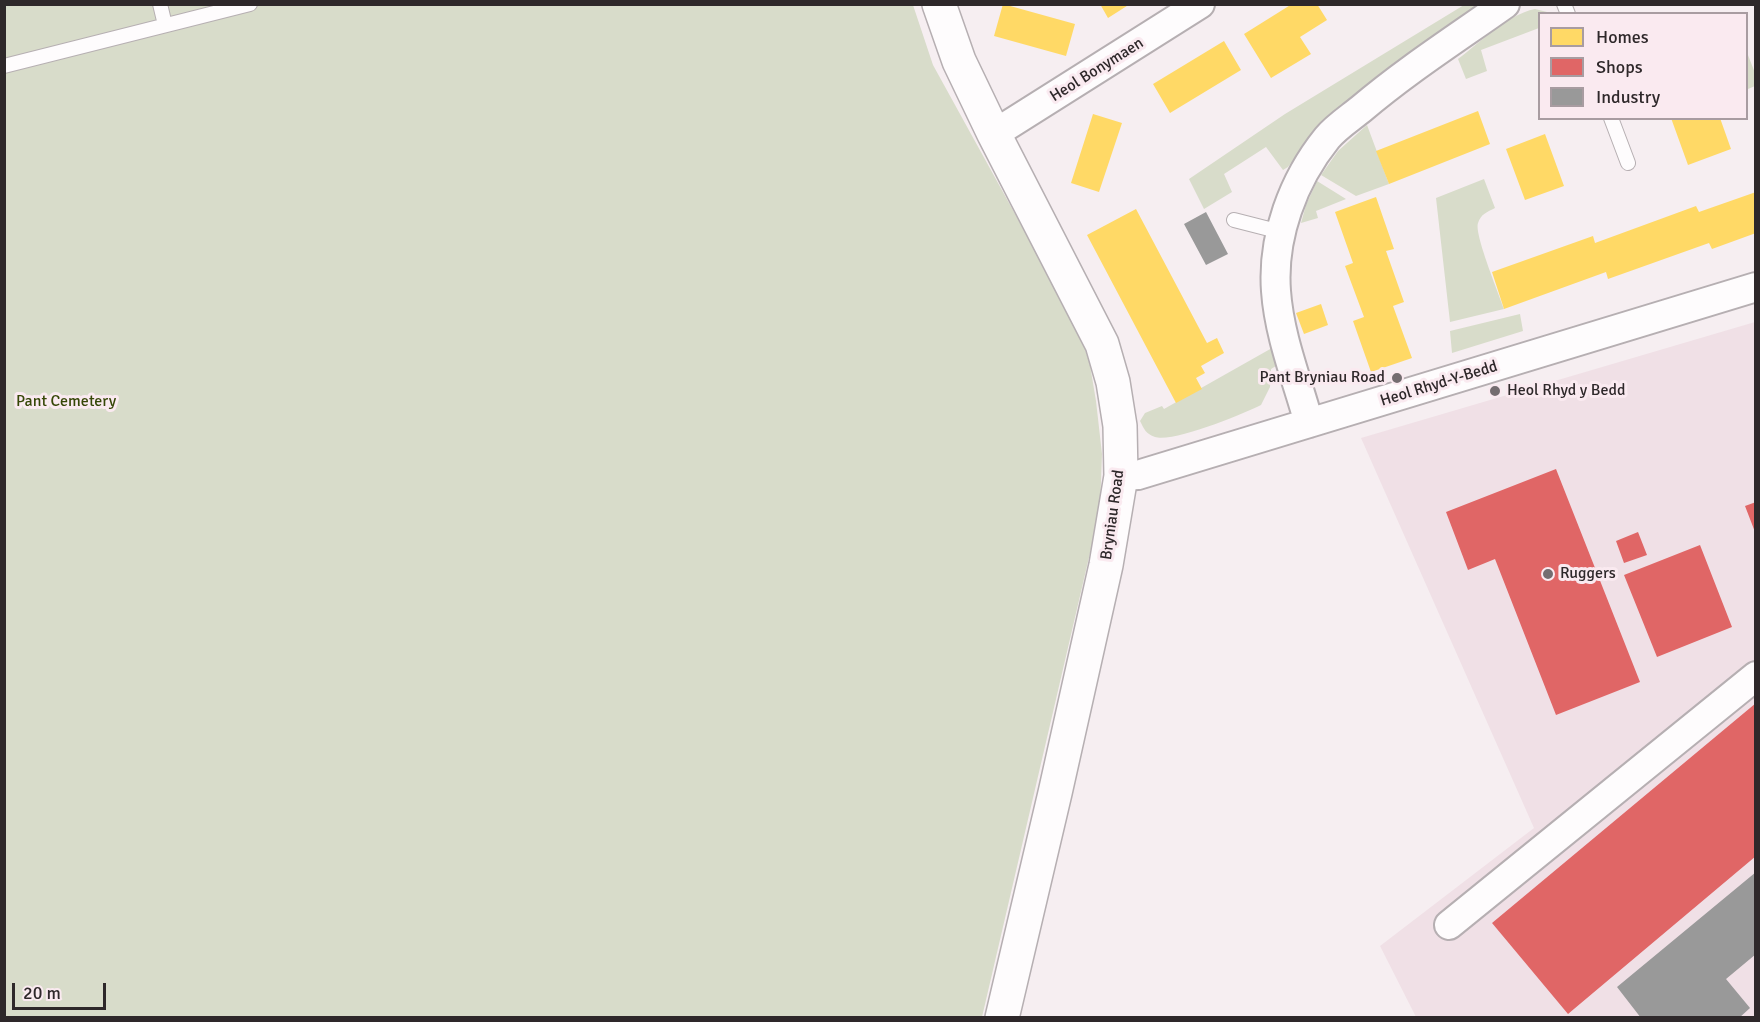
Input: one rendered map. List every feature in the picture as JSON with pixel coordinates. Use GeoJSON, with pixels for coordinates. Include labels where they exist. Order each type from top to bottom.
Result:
{"type":"FeatureCollection","features":[{"type":"Feature","properties":{"kind":"street","name":"Bryniau Road"},"geometry":{"type":"LineString","coordinates":[[939,4],[959,61],[1102,344],[1113,382],[1120,426],[1121,476],[1106,565],[1002,1017]]}},
{"type":"Feature","properties":{"kind":"street","name":"Heol Bonymaen"},"geometry":{"type":"LineString","coordinates":[[994,134],[1200,4]]}},
{"type":"Feature","properties":{"kind":"street"},"geometry":{"type":"LineString","coordinates":[[1309,423],[1279,311],[1276,290],[1278,241],[1292,198],[1305,169],[1328,136],[1390,84],[1505,4]]}},
{"type":"Feature","properties":{"kind":"street","name":"Heol Rhyd-Y-Bedd"},"geometry":{"type":"LineString","coordinates":[[1121,476],[1138,475],[1755,287]]}},
{"type":"Feature","properties":{"kind":"street"},"geometry":{"type":"LineString","coordinates":[[1449,925],[1755,676]]}},
{"type":"Feature","properties":{"kind":"lane"},"geometry":{"type":"LineString","coordinates":[[160,4],[165,25]]}},
{"type":"Feature","properties":{"kind":"lane"},"geometry":{"type":"LineString","coordinates":[[4,66],[250,4]]}},
{"type":"Feature","properties":{"kind":"lane"},"geometry":{"type":"LineString","coordinates":[[1612,120],[1628,163]]}},
{"type":"Feature","properties":{"kind":"lane"},"geometry":{"type":"LineString","coordinates":[[1234,220],[1281,232]]}},
{"type":"Feature","properties":{"kind":"shaded area"},"geometry":{"type":"Polygon","coordinates":[[[1755,322],[1755,1017],[1416,1017],[1380,946],[1534,828],[1361,438],[1755,322]]]}},
{"type":"Feature","properties":{"kind":"green space","name":"Pant Cemetery"},"geometry":{"type":"Polygon","coordinates":[[[4,5],[913,5],[933,65],[1079,330],[1090,365],[1102,454],[1100,510],[982,1017],[5,1017],[4,5]]]}},
{"type":"Feature","properties":{"kind":"green space"},"geometry":{"type":"Polygon","coordinates":[[[1464,5],[1477,5],[1367,84],[1321,123],[1288,167],[1283,170],[1266,147],[1224,174],[1232,192],[1204,209],[1189,179],[1285,114],[1464,5]]]}},
{"type":"Feature","properties":{"kind":"green space"},"geometry":{"type":"Polygon","coordinates":[[[1535,9],[1547,12],[1538,12],[1538,28],[1481,50],[1487,71],[1466,79],[1458,59],[1494,30],[1524,12],[1535,9]]]}},
{"type":"Feature","properties":{"kind":"green space"},"geometry":{"type":"Polygon","coordinates":[[[1748,55],[1755,73],[1755,86],[1748,89],[1748,55]]]}},
{"type":"Feature","properties":{"kind":"green space"},"geometry":{"type":"Polygon","coordinates":[[[1367,125],[1389,184],[1356,196],[1321,175],[1338,151],[1367,125]]]}},
{"type":"Feature","properties":{"kind":"green space"},"geometry":{"type":"Polygon","coordinates":[[[1484,179],[1495,208],[1481,217],[1478,229],[1483,251],[1504,309],[1450,322],[1436,198],[1484,179]]]}},
{"type":"Feature","properties":{"kind":"green space"},"geometry":{"type":"Polygon","coordinates":[[[1317,181],[1346,199],[1316,211],[1318,218],[1301,223],[1306,205],[1317,181]]]}},
{"type":"Feature","properties":{"kind":"green space"},"geometry":{"type":"Polygon","coordinates":[[[1520,314],[1523,331],[1452,353],[1450,331],[1520,314]]]}},
{"type":"Feature","properties":{"kind":"green space"},"geometry":{"type":"Polygon","coordinates":[[[1272,348],[1276,366],[1271,369],[1270,387],[1261,405],[1208,427],[1177,436],[1155,437],[1144,429],[1140,421],[1145,413],[1162,406],[1164,409],[1272,348]]]}},
{"type":"Feature","properties":{"kind":"building: Homes"},"geometry":{"type":"Polygon","coordinates":[[[1003,4],[1075,24],[1066,56],[994,36],[1003,4]]]}},
{"type":"Feature","properties":{"kind":"building: Homes"},"geometry":{"type":"Polygon","coordinates":[[[1100,4],[1130,4],[1108,18],[1100,4]]]}},
{"type":"Feature","properties":{"kind":"building: Homes"},"geometry":{"type":"Polygon","coordinates":[[[1292,4],[1317,4],[1327,20],[1300,37],[1311,54],[1271,78],[1244,34],[1292,4]]]}},
{"type":"Feature","properties":{"kind":"building: Homes"},"geometry":{"type":"Polygon","coordinates":[[[1224,41],[1241,70],[1170,113],[1153,84],[1224,41]]]}},
{"type":"Feature","properties":{"kind":"building: Homes"},"geometry":{"type":"Polygon","coordinates":[[[1478,111],[1490,144],[1389,184],[1376,151],[1478,111]]]}},
{"type":"Feature","properties":{"kind":"building: Homes"},"geometry":{"type":"Polygon","coordinates":[[[1093,114],[1122,123],[1099,192],[1071,183],[1093,114]]]}},
{"type":"Feature","properties":{"kind":"building: Homes"},"geometry":{"type":"Polygon","coordinates":[[[1672,120],[1721,120],[1731,149],[1688,165],[1672,120]]]}},
{"type":"Feature","properties":{"kind":"building: Homes"},"geometry":{"type":"Polygon","coordinates":[[[1545,134],[1564,186],[1525,200],[1506,149],[1545,134]]]}},
{"type":"Feature","properties":{"kind":"building: Homes"},"geometry":{"type":"Polygon","coordinates":[[[1756,192],[1756,233],[1712,249],[1709,243],[1608,279],[1606,272],[1504,309],[1492,272],[1593,236],[1595,243],[1696,206],[1699,212],[1756,192]]]}},
{"type":"Feature","properties":{"kind":"building: Homes"},"geometry":{"type":"Polygon","coordinates":[[[1376,197],[1394,249],[1386,251],[1404,302],[1393,306],[1412,358],[1371,372],[1353,321],[1364,317],[1345,266],[1353,263],[1335,212],[1376,197]]]}},
{"type":"Feature","properties":{"kind":"building: Homes"},"geometry":{"type":"Polygon","coordinates":[[[1136,209],[1207,343],[1217,338],[1224,353],[1201,366],[1205,373],[1196,378],[1202,389],[1176,403],[1087,235],[1136,209]]]}},
{"type":"Feature","properties":{"kind":"building: Homes"},"geometry":{"type":"Polygon","coordinates":[[[1321,304],[1328,325],[1304,334],[1296,313],[1321,304]]]}},
{"type":"Feature","properties":{"kind":"building: Shops"},"geometry":{"type":"Polygon","coordinates":[[[1556,469],[1640,682],[1556,715],[1495,559],[1468,570],[1446,512],[1556,469]]]}},
{"type":"Feature","properties":{"kind":"building: Shops"},"geometry":{"type":"Polygon","coordinates":[[[1756,502],[1756,532],[1755,532],[1745,506],[1756,502]]]}},
{"type":"Feature","properties":{"kind":"building: Shops"},"geometry":{"type":"Polygon","coordinates":[[[1638,532],[1647,555],[1624,563],[1616,541],[1638,532]]]}},
{"type":"Feature","properties":{"kind":"building: Shops"},"geometry":{"type":"Polygon","coordinates":[[[1700,545],[1732,627],[1657,657],[1624,575],[1700,545]]]}},
{"type":"Feature","properties":{"kind":"building: Shops"},"geometry":{"type":"Polygon","coordinates":[[[1756,703],[1756,856],[1568,1014],[1492,923],[1756,703]]]}},
{"type":"Feature","properties":{"kind":"building: Industry"},"geometry":{"type":"Polygon","coordinates":[[[1206,212],[1228,254],[1206,265],[1184,224],[1206,212]]]}},
{"type":"Feature","properties":{"kind":"building: Industry"},"geometry":{"type":"Polygon","coordinates":[[[1756,872],[1756,954],[1726,979],[1750,1008],[1739,1018],[1641,1018],[1617,987],[1756,872]]]}},
{"type":"Feature","properties":{"kind":"place","name":"Pant Bryniau Road"},"geometry":{"type":"Point","coordinates":[1397,378]}},
{"type":"Feature","properties":{"kind":"place","name":"Heol Rhyd y Bedd"},"geometry":{"type":"Point","coordinates":[1495,391]}},
{"type":"Feature","properties":{"kind":"place","name":"Ruggers"},"geometry":{"type":"Point","coordinates":[1548,574]}}]}
